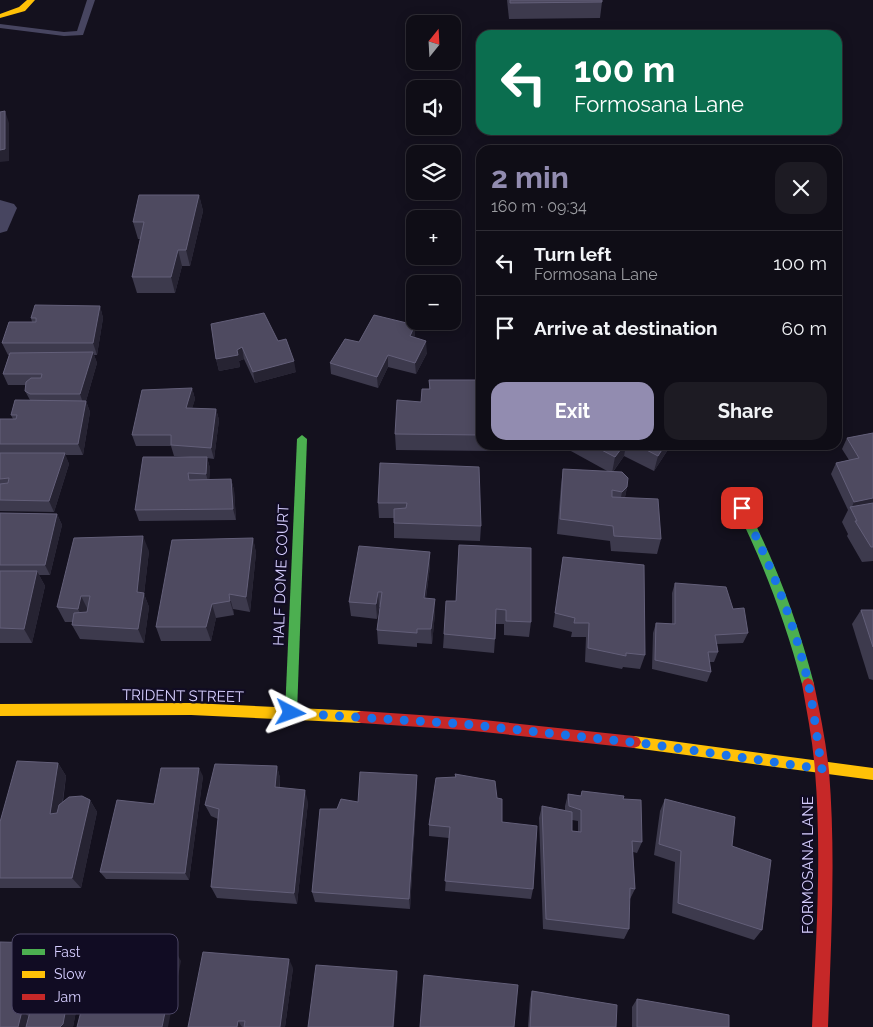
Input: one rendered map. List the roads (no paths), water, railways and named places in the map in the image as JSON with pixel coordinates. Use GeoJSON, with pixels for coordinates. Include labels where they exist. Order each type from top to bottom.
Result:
{"type":"FeatureCollection","features":[{"type":"Feature","properties":{"kind":"street"},"geometry":{"type":"LineString","coordinates":[[0,16],[22,9],[31,0]]}},
{"type":"Feature","properties":{"kind":"street"},"geometry":{"type":"LineString","coordinates":[[0,206],[7,208],[0,227]]}},
{"type":"Feature","properties":{"kind":"street","name":"HALF DOME COURT"},"geometry":{"type":"LineString","coordinates":[[291,713],[302,439]]}},
{"type":"Feature","properties":{"kind":"street","name":"FORMOSANA LANE"},"geometry":{"type":"LineString","coordinates":[[742,508],[762,548],[788,611],[808,682],[822,769],[825,827],[820,1027]]}},
{"type":"Feature","properties":{"kind":"street","name":"TRIDENT STREET"},"geometry":{"type":"LineString","coordinates":[[0,710],[191,709],[464,724],[648,744],[822,769],[873,774]]}},
{"type":"Feature","properties":{"kind":"lane"},"geometry":{"type":"LineString","coordinates":[[0,26],[64,34],[80,33],[91,0]]}}]}
